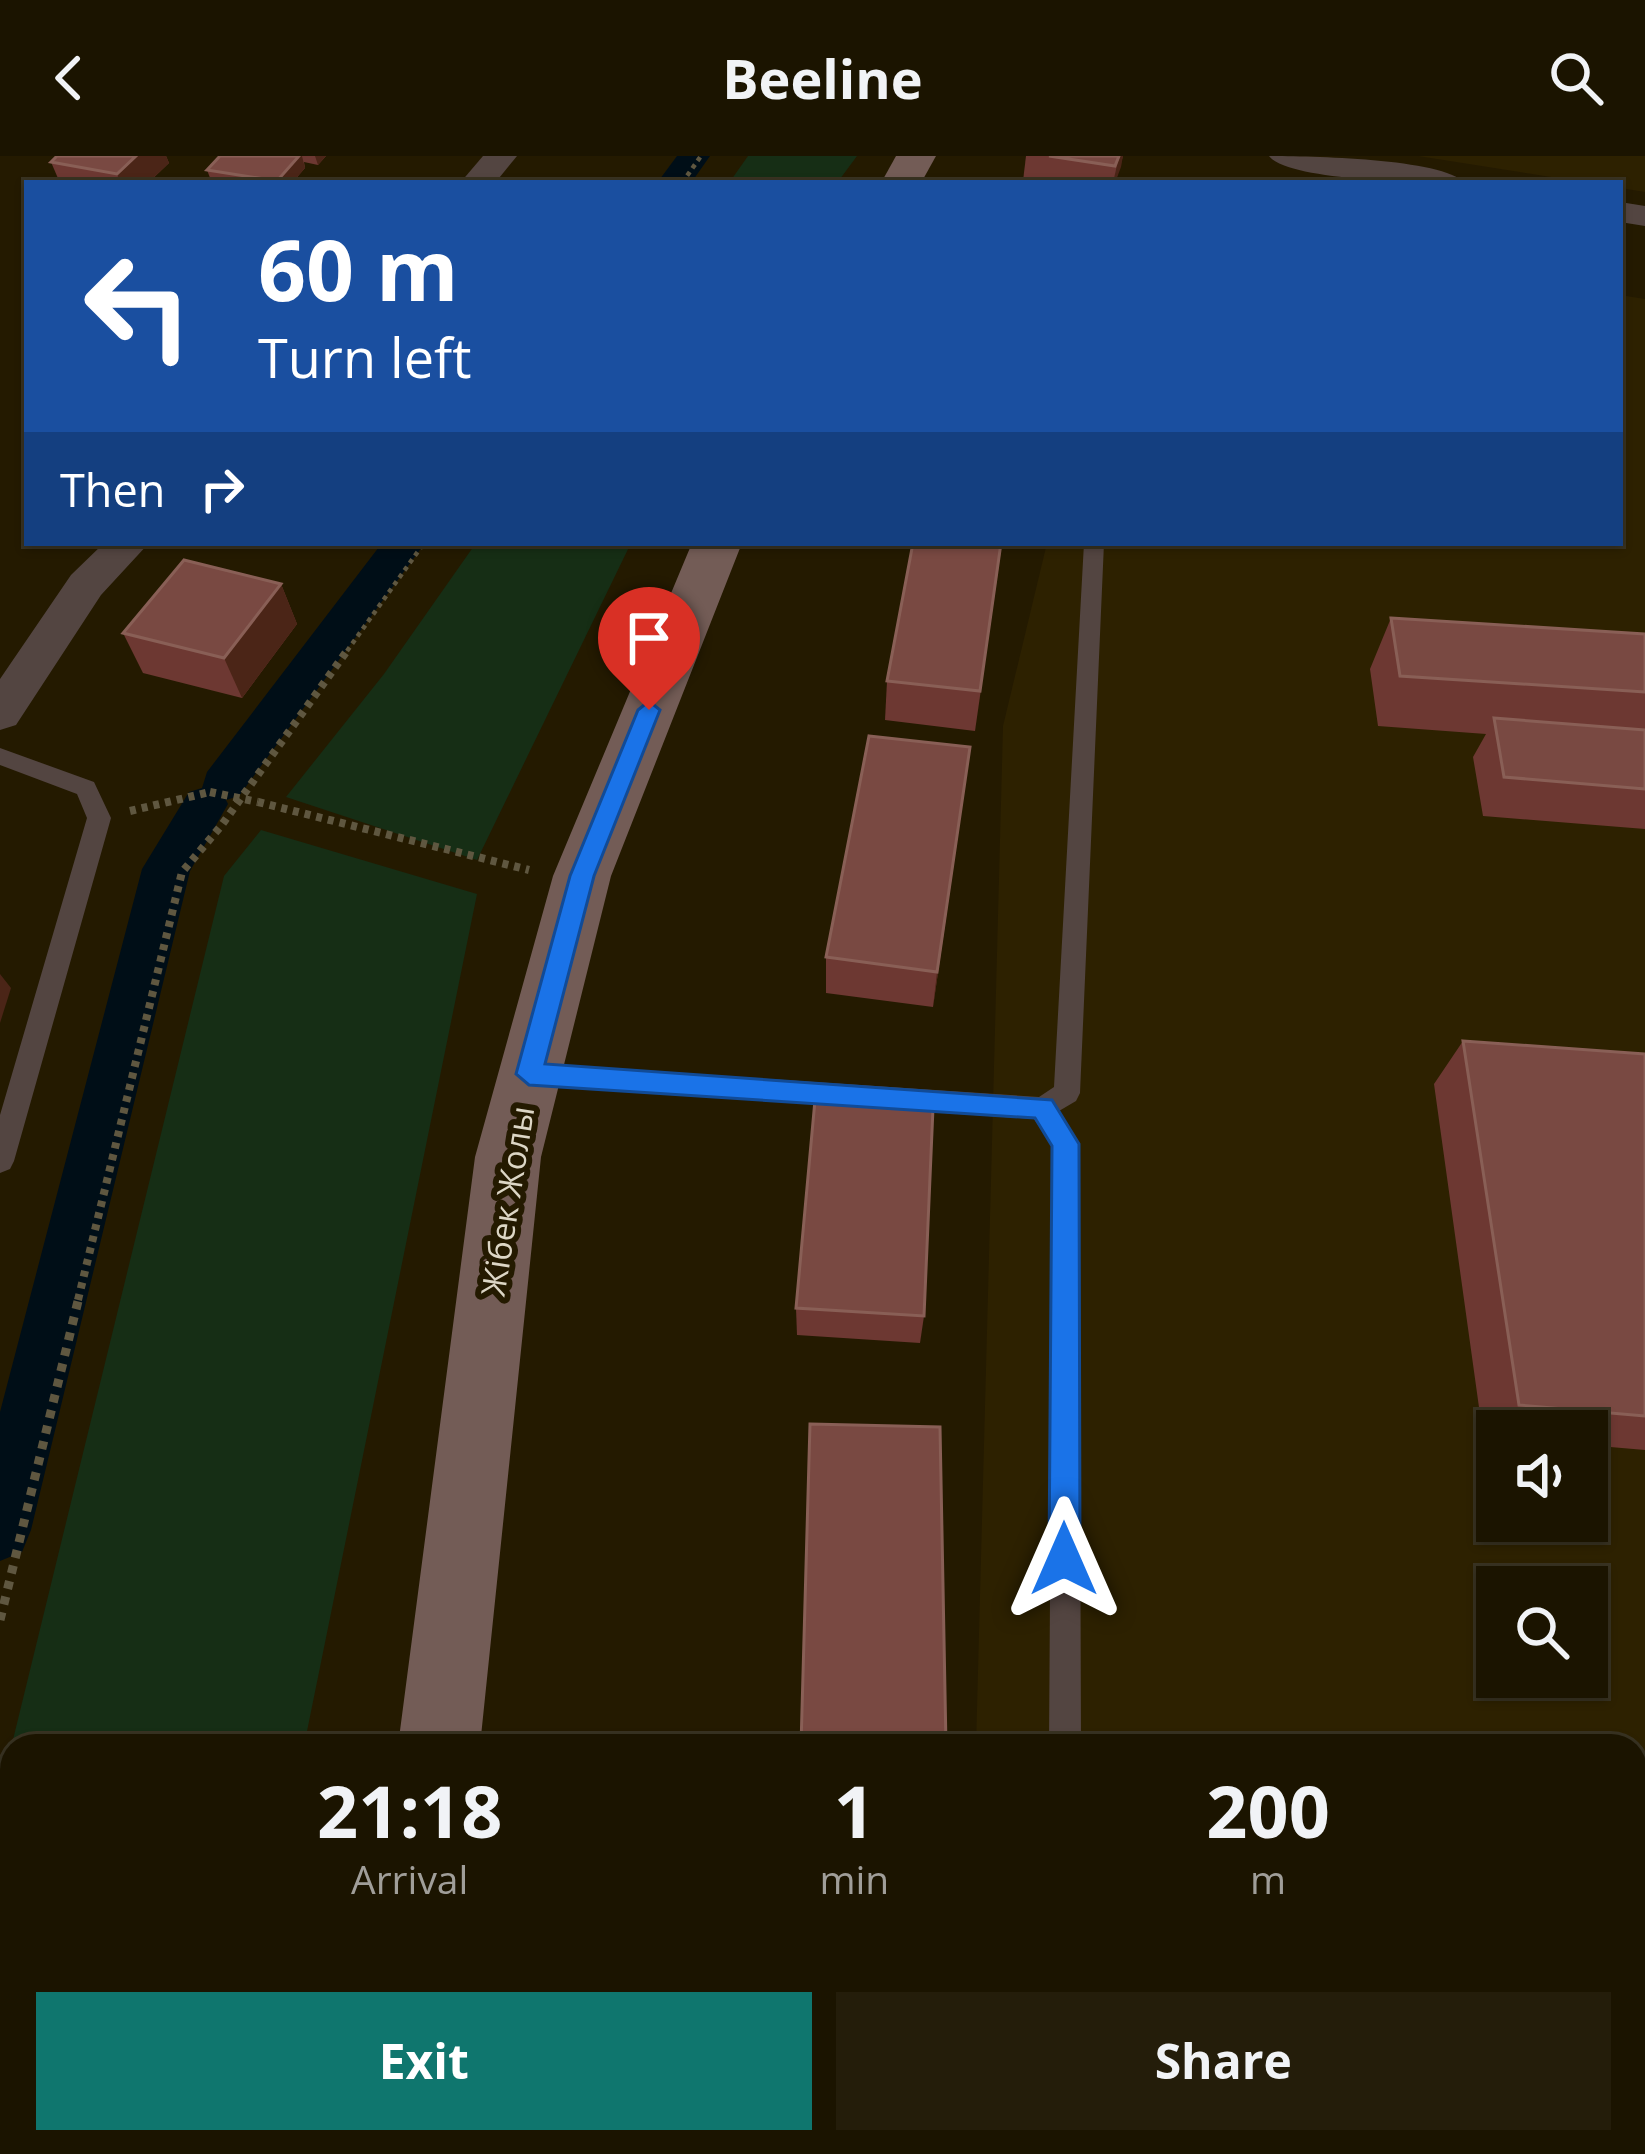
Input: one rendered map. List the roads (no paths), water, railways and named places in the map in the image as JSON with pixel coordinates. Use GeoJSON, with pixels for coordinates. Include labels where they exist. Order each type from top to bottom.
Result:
{"type":"FeatureCollection","features":[{"type":"Feature","properties":{"kind":"main road","name":"Жібек Жолы"},"geometry":{"type":"LineString","coordinates":[[440,1734],[508,1157],[582,876],[715,546]]}},
{"type":"Feature","properties":{"kind":"street"},"geometry":{"type":"LineString","coordinates":[[480,180],[501,156]]}},
{"type":"Feature","properties":{"kind":"street"},"geometry":{"type":"LineString","coordinates":[[1286,156],[1429,180]]}},
{"type":"Feature","properties":{"kind":"street"},"geometry":{"type":"LineString","coordinates":[[0,714],[86,586],[125,546]]}},
{"type":"Feature","properties":{"kind":"lane"},"geometry":{"type":"LineString","coordinates":[[529,1074],[1042,1108],[1067,1093],[1094,546]]}},
{"type":"Feature","properties":{"kind":"lane"},"geometry":{"type":"LineString","coordinates":[[0,756],[86,788],[99,818],[0,1162]]}},
{"type":"Feature","properties":{"kind":"lane"},"geometry":{"type":"LineString","coordinates":[[1042,1108],[1066,1144],[1064,1734]]}},
{"type":"Feature","properties":{"kind":"waterway"},"geometry":{"type":"LineString","coordinates":[[676,180],[694,156]]}},
{"type":"Feature","properties":{"kind":"waterway"},"geometry":{"type":"LineString","coordinates":[[223,784],[402,546]]}},
{"type":"Feature","properties":{"kind":"waterway"},"geometry":{"type":"LineString","coordinates":[[0,1530],[166,869],[205,804]]}}]}
